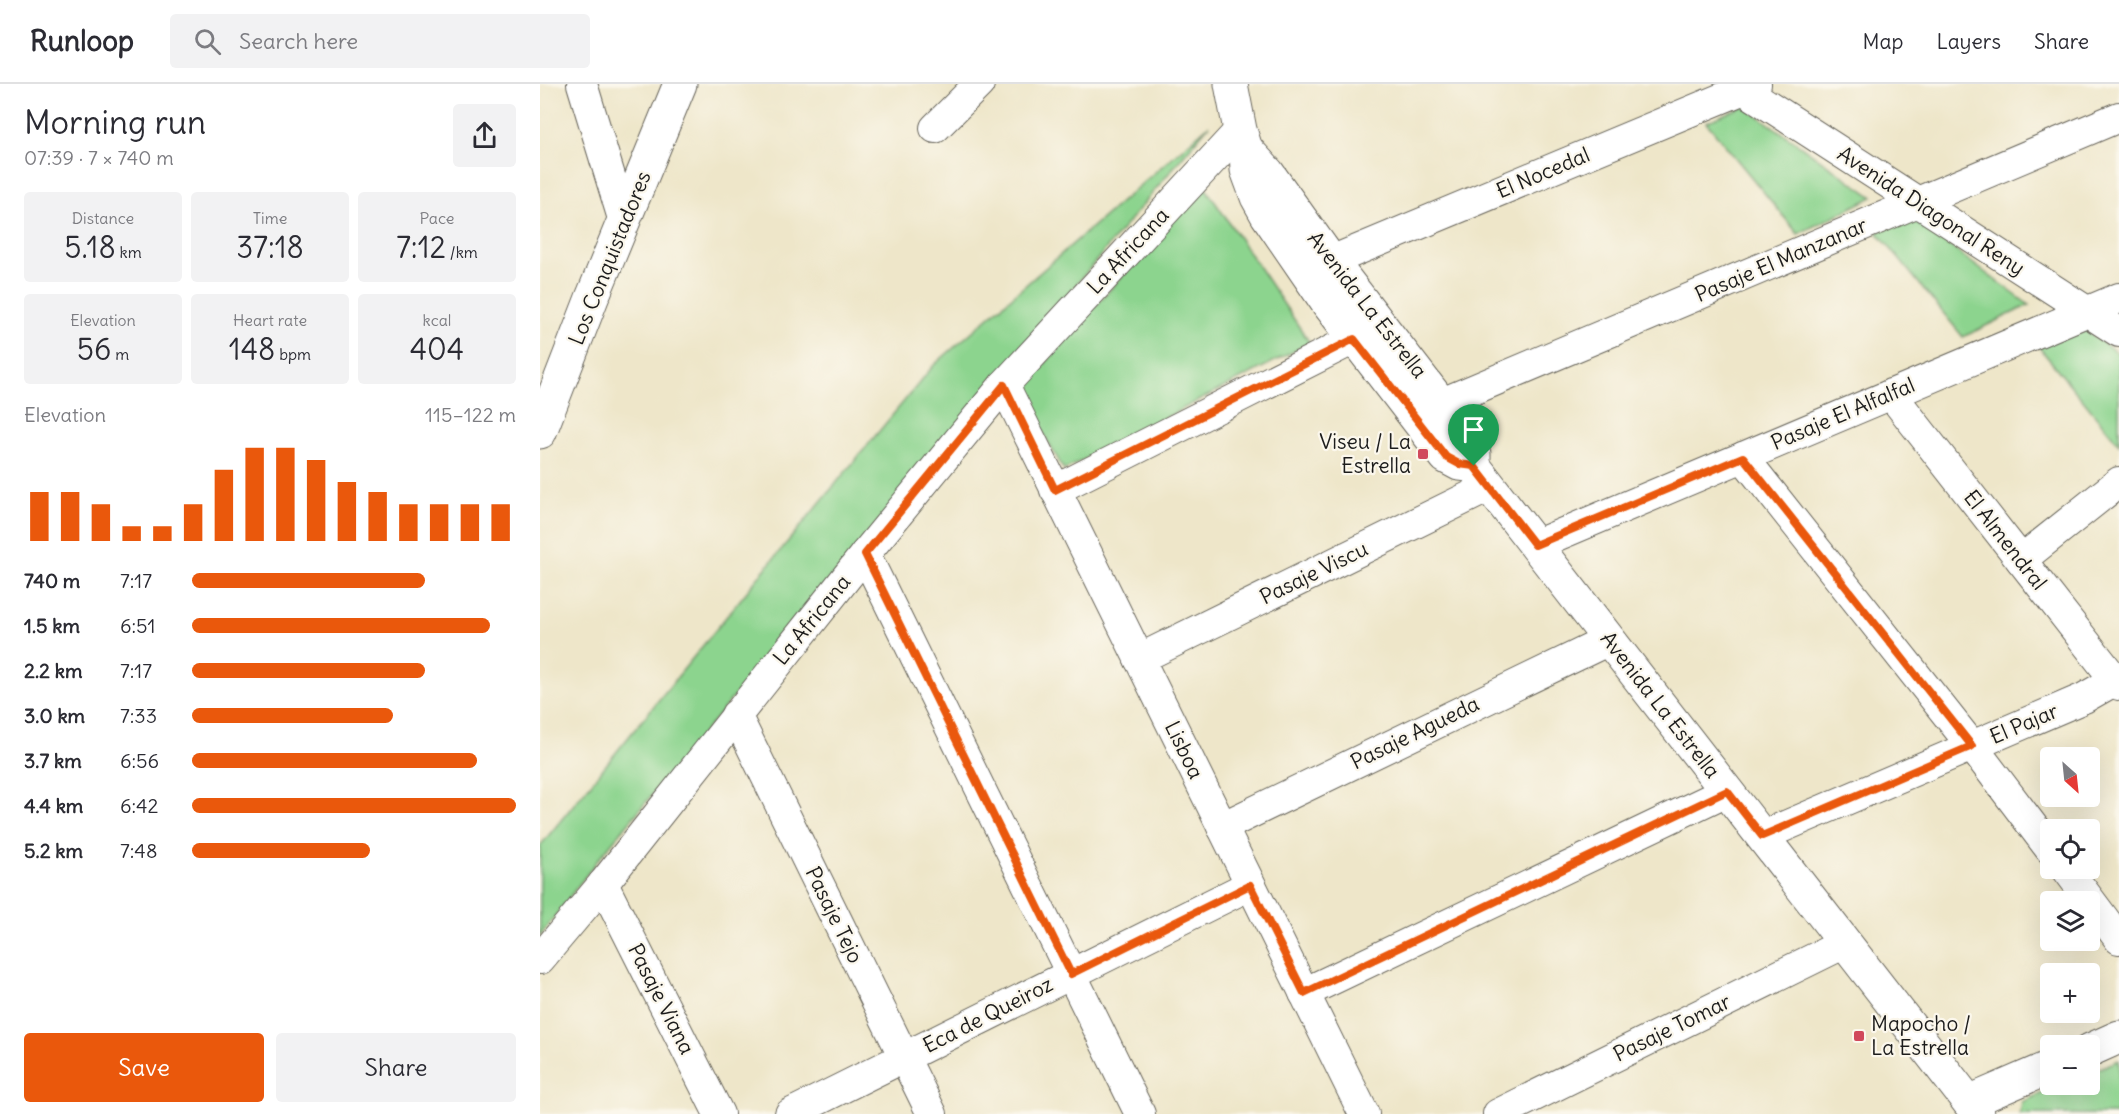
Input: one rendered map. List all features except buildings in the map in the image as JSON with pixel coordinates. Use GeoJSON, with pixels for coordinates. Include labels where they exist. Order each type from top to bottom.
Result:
{"type":"FeatureCollection","features":[{"type":"Feature","properties":{"kind":"main road","name":"Los Conquistadores"},"geometry":{"type":"LineString","coordinates":[[543,407],[592,298],[680,84]]}},
{"type":"Feature","properties":{"kind":"main road","name":"Avenida La Estrella"},"geometry":{"type":"LineString","coordinates":[[1231,84],[1247,170],[1257,197],[1267,215],[1354,339],[1446,457],[1482,476]]}},
{"type":"Feature","properties":{"kind":"main road","name":"Avenida La Estrella"},"geometry":{"type":"LineString","coordinates":[[1243,139],[1331,261],[1470,441],[1482,476],[1845,943],[1964,1110]]}},
{"type":"Feature","properties":{"kind":"main road"},"geometry":{"type":"LineString","coordinates":[[2100,1046],[2119,1037]]}},
{"type":"Feature","properties":{"kind":"main road"},"geometry":{"type":"LineString","coordinates":[[1964,1110],[2040,1072]]}},
{"type":"Feature","properties":{"kind":"street"},"geometry":{"type":"LineString","coordinates":[[582,84],[624,222]]}},
{"type":"Feature","properties":{"kind":"street"},"geometry":{"type":"LineString","coordinates":[[935,128],[979,84]]}},
{"type":"Feature","properties":{"kind":"street","name":"Avenida Diagonal Reny"},"geometry":{"type":"LineString","coordinates":[[1749,87],[1917,202],[2119,332]]}},
{"type":"Feature","properties":{"kind":"street","name":"El Nocedal"},"geometry":{"type":"LineString","coordinates":[[1331,261],[1749,87]]}},
{"type":"Feature","properties":{"kind":"street","name":"Pasaje El Manzanar"},"geometry":{"type":"LineString","coordinates":[[1442,403],[2119,117]]}},
{"type":"Feature","properties":{"kind":"street","name":"La Africana"},"geometry":{"type":"LineString","coordinates":[[540,959],[603,884],[865,554],[1004,385],[1243,139]]}},
{"type":"Feature","properties":{"kind":"street","name":"Pasaje El Alfalfal"},"geometry":{"type":"LineString","coordinates":[[1535,545],[2119,298]]}},
{"type":"Feature","properties":{"kind":"street"},"geometry":{"type":"LineString","coordinates":[[1055,490],[1354,339]]}},
{"type":"Feature","properties":{"kind":"street","name":"Lisboa"},"geometry":{"type":"LineString","coordinates":[[1004,385],[1364,1114]]}},
{"type":"Feature","properties":{"kind":"street","name":"El Almendral"},"geometry":{"type":"LineString","coordinates":[[1891,394],[2118,681]]}},
{"type":"Feature","properties":{"kind":"street"},"geometry":{"type":"LineString","coordinates":[[1743,457],[1972,746],[2040,836]]}},
{"type":"Feature","properties":{"kind":"street","name":"Pasaje Viscu"},"geometry":{"type":"LineString","coordinates":[[1139,659],[1482,476]]}},
{"type":"Feature","properties":{"kind":"street"},"geometry":{"type":"LineString","coordinates":[[2021,560],[2119,482]]}},
{"type":"Feature","properties":{"kind":"street"},"geometry":{"type":"LineString","coordinates":[[865,554],[1140,1114]]}},
{"type":"Feature","properties":{"kind":"street","name":"Pasaje Agueda"},"geometry":{"type":"LineString","coordinates":[[1222,827],[1609,640]]}},
{"type":"Feature","properties":{"kind":"street","name":"El Pajar"},"geometry":{"type":"LineString","coordinates":[[1762,836],[2084,698],[2118,681]]}},
{"type":"Feature","properties":{"kind":"street","name":"Pasaje Tejo"},"geometry":{"type":"LineString","coordinates":[[736,715],[932,1114]]}},
{"type":"Feature","properties":{"kind":"street"},"geometry":{"type":"LineString","coordinates":[[1304,993],[1727,791]]}},
{"type":"Feature","properties":{"kind":"street"},"geometry":{"type":"LineString","coordinates":[[2074,879],[2119,939]]}},
{"type":"Feature","properties":{"kind":"street","name":"Pasaje Viana"},"geometry":{"type":"LineString","coordinates":[[603,884],[719,1114]]}},
{"type":"Feature","properties":{"kind":"street","name":"Eca de Queiroz"},"geometry":{"type":"LineString","coordinates":[[790,1114],[1250,885]]}},
{"type":"Feature","properties":{"kind":"street","name":"Pasaje Tomar"},"geometry":{"type":"LineString","coordinates":[[1498,1114],[1845,943]]}},
{"type":"Feature","properties":{"kind":"green space"},"geometry":{"type":"Polygon","coordinates":[[[1744,106],[1873,197],[1798,234],[1706,122],[1744,106]]]}},
{"type":"Feature","properties":{"kind":"green space"},"geometry":{"type":"Polygon","coordinates":[[[1209,125],[597,861],[540,936],[540,846],[770,563],[934,365],[1209,125]]]}},
{"type":"Feature","properties":{"kind":"green space"},"geometry":{"type":"Polygon","coordinates":[[[1203,184],[1310,343],[1064,470],[1020,392],[1203,184]]]}},
{"type":"Feature","properties":{"kind":"green space"},"geometry":{"type":"Polygon","coordinates":[[[1913,219],[2029,305],[1963,337],[1877,232],[1913,219]]]}},
{"type":"Feature","properties":{"kind":"green space"},"geometry":{"type":"Polygon","coordinates":[[[2085,330],[2119,354],[2119,444],[2038,346],[2085,330]]]}},
{"type":"Feature","properties":{"kind":"green space"},"geometry":{"type":"Polygon","coordinates":[[[2119,1060],[2119,1114],[2020,1114],[2022,1102],[2040,1094],[2100,1095],[2100,1068],[2119,1060]]]}},
{"type":"Feature","properties":{"kind":"place","name":"Viseu / La Estrella"},"geometry":{"type":"Point","coordinates":[1423,454]}},
{"type":"Feature","properties":{"kind":"place","name":"Mapocho / La Estrella"},"geometry":{"type":"Point","coordinates":[1859,1036]}},
{"type":"Feature","properties":{"kind":"route"},"geometry":{"type":"LineString","coordinates":[[1354,339],[1446,457],[1459,464],[1474,466],[1535,545],[1743,457],[1972,746],[1762,836],[1727,791],[1304,993],[1250,885],[1071,974],[865,554],[1004,385],[1055,490],[1354,339]]}}]}
